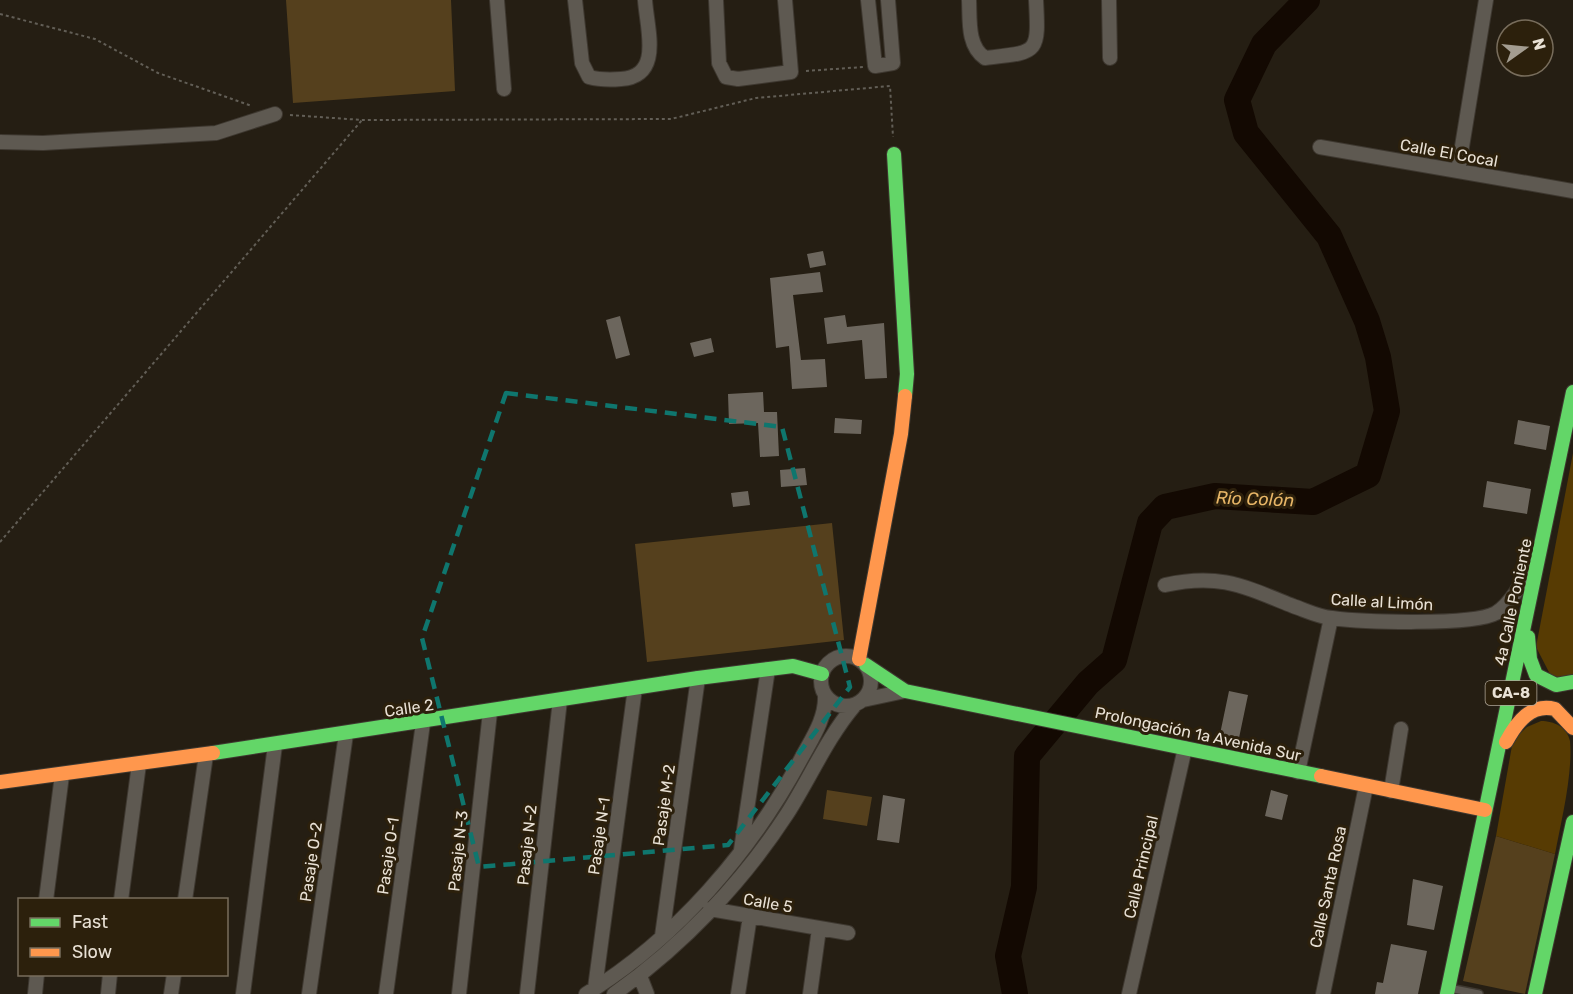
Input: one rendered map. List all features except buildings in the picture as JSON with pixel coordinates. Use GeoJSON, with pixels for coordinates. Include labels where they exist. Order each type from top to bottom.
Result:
{"type":"FeatureCollection","features":[{"type":"Feature","properties":{"kind":"main road"},"geometry":{"type":"LineString","coordinates":[[862,662],[884,517],[901,434],[907,374],[894,154]]}},
{"type":"Feature","properties":{"kind":"main road","name":"4a Calle Poniente"},"geometry":{"type":"LineString","coordinates":[[1448,991],[1573,392]]}},
{"type":"Feature","properties":{"kind":"main road"},"geometry":{"type":"LineString","coordinates":[[1527,616],[1530,659],[1536,675],[1556,685],[1573,682]]}},
{"type":"Feature","properties":{"kind":"main road","name":"Prolongación 1a Avenida Sur"},"geometry":{"type":"LineString","coordinates":[[862,662],[905,691],[1485,810]]}},
{"type":"Feature","properties":{"kind":"main road","name":"Calle 2"},"geometry":{"type":"LineString","coordinates":[[0,782],[423,723],[698,678],[793,666],[822,674]]}},
{"type":"Feature","properties":{"kind":"main road"},"geometry":{"type":"LineString","coordinates":[[1496,764],[1514,726],[1526,714],[1542,708],[1556,709],[1563,713],[1573,728]]}},
{"type":"Feature","properties":{"kind":"main road"},"geometry":{"type":"LineString","coordinates":[[1535,994],[1573,823]]}},
{"type":"Feature","properties":{"kind":"street"},"geometry":{"type":"LineString","coordinates":[[497,0],[504,89]]}},
{"type":"Feature","properties":{"kind":"street"},"geometry":{"type":"LineString","coordinates":[[575,0],[582,63],[589,76],[600,81],[633,78],[644,71],[650,58],[645,0]]}},
{"type":"Feature","properties":{"kind":"street"},"geometry":{"type":"LineString","coordinates":[[716,0],[719,63],[726,77],[738,80],[791,72],[785,0]]}},
{"type":"Feature","properties":{"kind":"street"},"geometry":{"type":"LineString","coordinates":[[868,0],[875,66],[892,63],[888,0]]}},
{"type":"Feature","properties":{"kind":"street"},"geometry":{"type":"LineString","coordinates":[[969,0],[972,39],[976,52],[985,58],[1026,53],[1034,46],[1038,35],[1036,0]]}},
{"type":"Feature","properties":{"kind":"street"},"geometry":{"type":"LineString","coordinates":[[1109,0],[1110,58]]}},
{"type":"Feature","properties":{"kind":"street"},"geometry":{"type":"LineString","coordinates":[[1458,171],[1486,0]]}},
{"type":"Feature","properties":{"kind":"street"},"geometry":{"type":"LineString","coordinates":[[0,142],[43,143],[216,133],[275,114]]}},
{"type":"Feature","properties":{"kind":"street","name":"Calle El Cocal"},"geometry":{"type":"LineString","coordinates":[[1320,147],[1573,191]]}},
{"type":"Feature","properties":{"kind":"street","name":"Calle al Limón"},"geometry":{"type":"LineString","coordinates":[[1165,585],[1194,579],[1215,579],[1331,618],[1453,621],[1480,619],[1497,612],[1523,580],[1547,521]]}},
{"type":"Feature","properties":{"kind":"street"},"geometry":{"type":"LineString","coordinates":[[1298,772],[1331,618]]}},
{"type":"Feature","properties":{"kind":"street"},"geometry":{"type":"LineString","coordinates":[[591,991],[662,936],[714,884],[767,817],[795,770],[825,709],[822,674],[832,659],[850,656],[862,662],[872,683],[859,703],[840,723],[786,816],[733,885],[710,909],[640,976],[614,994]]}},
{"type":"Feature","properties":{"kind":"street"},"geometry":{"type":"LineString","coordinates":[[740,852],[768,669]]}},
{"type":"Feature","properties":{"kind":"street","name":"Pasaje M-2"},"geometry":{"type":"LineString","coordinates":[[662,936],[698,678]]}},
{"type":"Feature","properties":{"kind":"street","name":"Pasaje N-1"},"geometry":{"type":"LineString","coordinates":[[591,991],[635,688]]}},
{"type":"Feature","properties":{"kind":"street","name":"Prolongación 1a Avenida Sur"},"geometry":{"type":"LineString","coordinates":[[859,703],[905,691]]}},
{"type":"Feature","properties":{"kind":"street"},"geometry":{"type":"LineString","coordinates":[[825,696],[838,706],[859,703]]}},
{"type":"Feature","properties":{"kind":"street","name":"Pasaje N-2"},"geometry":{"type":"LineString","coordinates":[[527,994],[560,700]]}},
{"type":"Feature","properties":{"kind":"street","name":"Pasaje N-3"},"geometry":{"type":"LineString","coordinates":[[459,994],[490,712]]}},
{"type":"Feature","properties":{"kind":"street","name":"Pasaje O-1"},"geometry":{"type":"LineString","coordinates":[[386,994],[423,723]]}},
{"type":"Feature","properties":{"kind":"street"},"geometry":{"type":"LineString","coordinates":[[1392,791],[1401,729]]}},
{"type":"Feature","properties":{"kind":"street","name":"Pasaje O-2"},"geometry":{"type":"LineString","coordinates":[[309,994],[346,734]]}},
{"type":"Feature","properties":{"kind":"street"},"geometry":{"type":"LineString","coordinates":[[243,994],[275,745]]}},
{"type":"Feature","properties":{"kind":"street","name":"Calle Principal"},"geometry":{"type":"LineString","coordinates":[[1129,994],[1185,748]]}},
{"type":"Feature","properties":{"kind":"street"},"geometry":{"type":"LineString","coordinates":[[185,898],[206,755]]}},
{"type":"Feature","properties":{"kind":"street"},"geometry":{"type":"LineString","coordinates":[[120,898],[139,764]]}},
{"type":"Feature","properties":{"kind":"street"},"geometry":{"type":"LineString","coordinates":[[46,898],[62,775]]}},
{"type":"Feature","properties":{"kind":"street","name":"Calle Santa Rosa"},"geometry":{"type":"LineString","coordinates":[[1323,994],[1366,786]]}},
{"type":"Feature","properties":{"kind":"street","name":"Calle 5"},"geometry":{"type":"LineString","coordinates":[[710,909],[849,933]]}},
{"type":"Feature","properties":{"kind":"street"},"geometry":{"type":"LineString","coordinates":[[738,994],[750,916]]}},
{"type":"Feature","properties":{"kind":"street"},"geometry":{"type":"LineString","coordinates":[[810,994],[819,929]]}},
{"type":"Feature","properties":{"kind":"street"},"geometry":{"type":"LineString","coordinates":[[35,993],[37,976]]}},
{"type":"Feature","properties":{"kind":"street"},"geometry":{"type":"LineString","coordinates":[[108,994],[110,976]]}},
{"type":"Feature","properties":{"kind":"street"},"geometry":{"type":"LineString","coordinates":[[171,994],[174,976]]}},
{"type":"Feature","properties":{"kind":"street"},"geometry":{"type":"LineString","coordinates":[[640,976],[647,994]]}},
{"type":"Feature","properties":{"kind":"lane"},"geometry":{"type":"LineString","coordinates":[[1448,991],[1479,994]]}},
{"type":"Feature","properties":{"kind":"path"},"geometry":{"type":"LineString","coordinates":[[0,14],[95,39],[158,73],[254,107]]}},
{"type":"Feature","properties":{"kind":"path"},"geometry":{"type":"LineString","coordinates":[[791,72],[875,66]]}},
{"type":"Feature","properties":{"kind":"path"},"geometry":{"type":"LineString","coordinates":[[275,114],[363,120],[671,119],[756,98],[890,86],[894,154]]}},
{"type":"Feature","properties":{"kind":"path"},"geometry":{"type":"LineString","coordinates":[[0,542],[363,120]]}},
{"type":"Feature","properties":{"kind":"highlighted area"},"geometry":{"type":"Polygon","coordinates":[[[506,393],[782,427],[850,687],[728,845],[479,867],[422,638],[506,393]]]}},
{"type":"Feature","properties":{"kind":"shaded area"},"geometry":{"type":"Polygon","coordinates":[[[286,0],[451,0],[455,91],[293,103],[286,0]]]}},
{"type":"Feature","properties":{"kind":"shaded area"},"geometry":{"type":"Polygon","coordinates":[[[1573,453],[1573,677],[1552,678],[1536,647],[1573,453]]]}},
{"type":"Feature","properties":{"kind":"shaded area"},"geometry":{"type":"Polygon","coordinates":[[[832,523],[844,640],[647,662],[635,544],[832,523]]]}},
{"type":"Feature","properties":{"kind":"shaded area"},"geometry":{"type":"Polygon","coordinates":[[[1541,721],[1559,726],[1566,732],[1570,741],[1568,783],[1555,854],[1496,836],[1513,740],[1527,727],[1541,721]]]}},
{"type":"Feature","properties":{"kind":"shaded area"},"geometry":{"type":"Polygon","coordinates":[[[827,790],[872,797],[867,826],[823,819],[827,790]]]}},
{"type":"Feature","properties":{"kind":"shaded area"},"geometry":{"type":"Polygon","coordinates":[[[1496,836],[1555,854],[1525,994],[1463,981],[1496,836]]]}},
{"type":"Feature","properties":{"kind":"waterway","name":"Río Colón"},"geometry":{"type":"LineString","coordinates":[[1015,994],[1008,956],[1024,887],[1027,756],[1088,683],[1114,660],[1150,523],[1165,507],[1215,496],[1313,502],[1368,475],[1387,411],[1378,357],[1367,321],[1329,236],[1246,133],[1237,100],[1264,44],[1307,0]]}},
{"type":"Feature","properties":{"kind":"traffic: fast"},"geometry":{"type":"LineString","coordinates":[[894,154],[907,374],[905,396]]}},
{"type":"Feature","properties":{"kind":"traffic: fast"},"geometry":{"type":"LineString","coordinates":[[1447,994],[1573,392]]}},
{"type":"Feature","properties":{"kind":"traffic: fast"},"geometry":{"type":"LineString","coordinates":[[1528,637],[1530,659],[1536,675],[1556,685],[1573,682]]}},
{"type":"Feature","properties":{"kind":"traffic: fast"},"geometry":{"type":"LineString","coordinates":[[866,665],[905,691],[1321,776]]}},
{"type":"Feature","properties":{"kind":"traffic: fast"},"geometry":{"type":"LineString","coordinates":[[213,753],[698,678],[793,666],[822,674]]}},
{"type":"Feature","properties":{"kind":"traffic: fast"},"geometry":{"type":"LineString","coordinates":[[1535,994],[1573,822]]}},
{"type":"Feature","properties":{"kind":"traffic: slow"},"geometry":{"type":"LineString","coordinates":[[859,659],[901,434],[905,396]]}},
{"type":"Feature","properties":{"kind":"traffic: slow"},"geometry":{"type":"LineString","coordinates":[[1506,742],[1520,721],[1539,709],[1555,709],[1573,728]]}},
{"type":"Feature","properties":{"kind":"traffic: slow"},"geometry":{"type":"LineString","coordinates":[[0,782],[213,753]]}},
{"type":"Feature","properties":{"kind":"traffic: slow"},"geometry":{"type":"LineString","coordinates":[[1321,776],[1485,810]]}}]}
